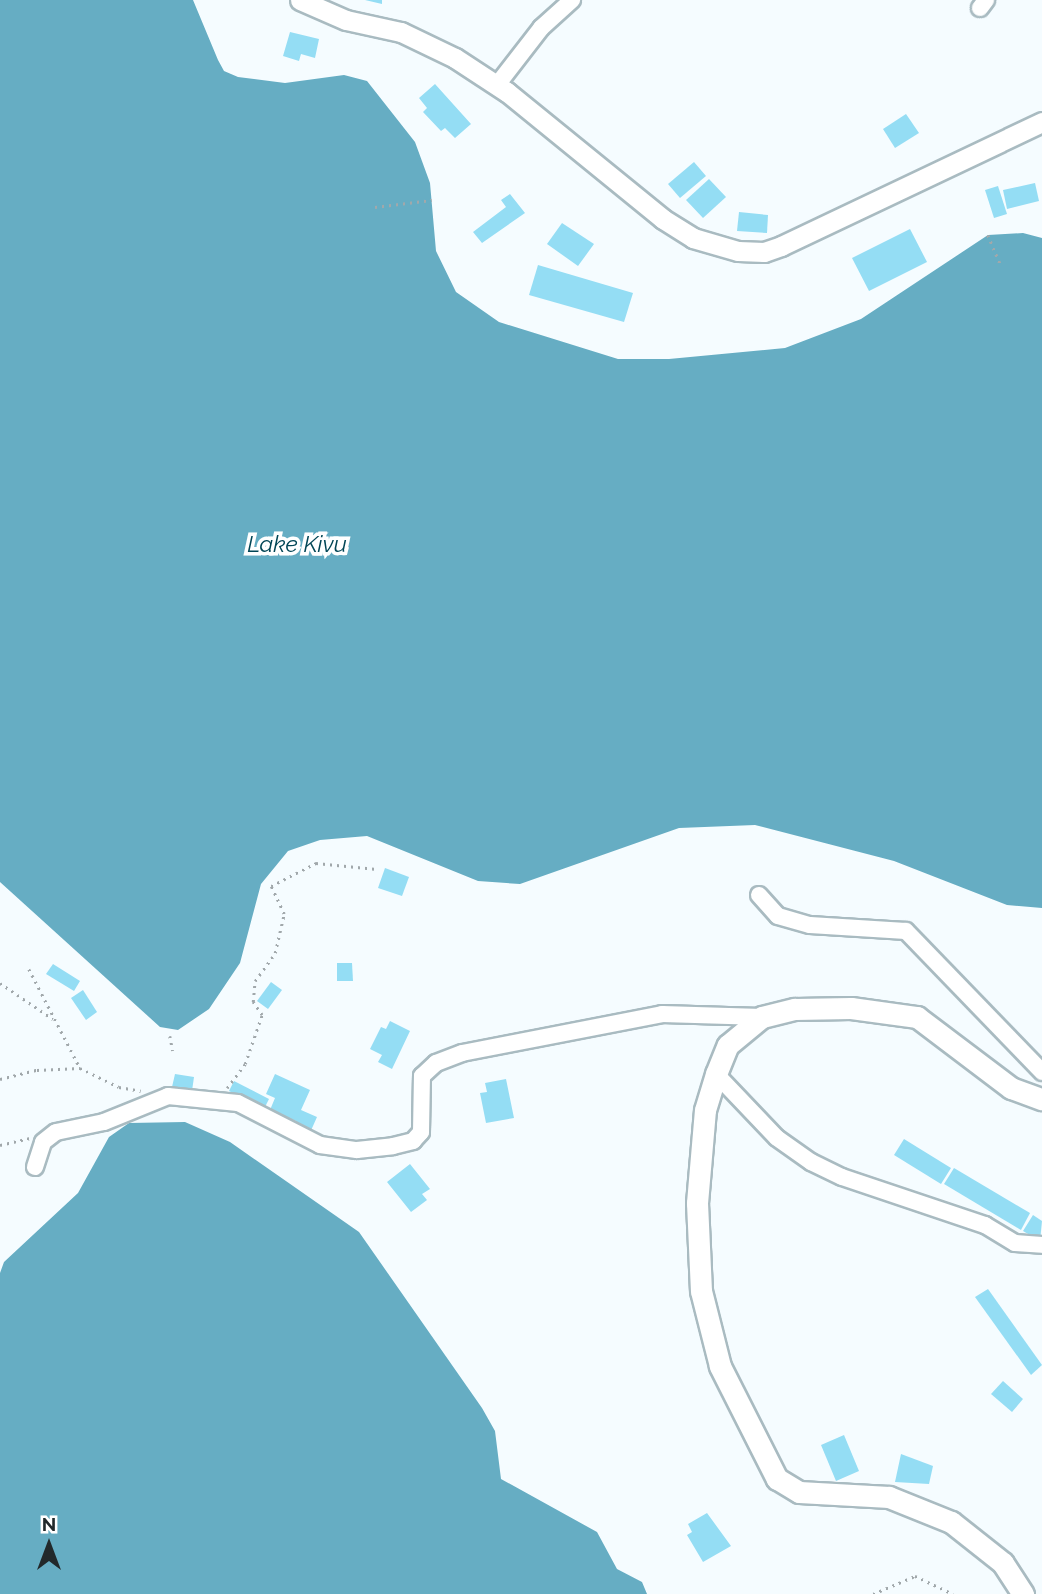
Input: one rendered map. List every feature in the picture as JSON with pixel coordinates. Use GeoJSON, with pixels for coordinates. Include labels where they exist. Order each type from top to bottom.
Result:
{"type":"FeatureCollection","features":[{"type":"Feature","properties":{"kind":"main road"},"geometry":{"type":"LineString","coordinates":[[1023,1594],[1003,1563],[951,1522],[888,1497],[799,1492],[777,1479],[720,1366],[701,1291],[697,1203],[705,1111],[716,1074],[728,1045],[762,1017],[795,1010],[851,1008],[917,1017],[1012,1088],[1042,1099]]}},
{"type":"Feature","properties":{"kind":"street"},"geometry":{"type":"LineString","coordinates":[[300,0],[328,15],[427,43],[497,85],[663,219],[694,238],[738,251],[764,252],[781,246],[1042,122]]}},
{"type":"Feature","properties":{"kind":"street"},"geometry":{"type":"LineString","coordinates":[[497,85],[541,27],[572,0]]}},
{"type":"Feature","properties":{"kind":"street"},"geometry":{"type":"LineString","coordinates":[[759,895],[778,916],[810,925],[906,931],[1042,1072]]}},
{"type":"Feature","properties":{"kind":"street"},"geometry":{"type":"LineString","coordinates":[[35,1167],[43,1142],[56,1132],[104,1122],[168,1096],[238,1102],[320,1144],[357,1150],[393,1146],[413,1141],[421,1132],[422,1076],[436,1063],[462,1053],[662,1014],[762,1017]]}},
{"type":"Feature","properties":{"kind":"street"},"geometry":{"type":"LineString","coordinates":[[716,1074],[777,1138],[811,1162],[842,1177],[985,1225],[1015,1243],[1042,1245]]}},
{"type":"Feature","properties":{"kind":"path"},"geometry":{"type":"LineString","coordinates":[[375,207],[432,200]]}},
{"type":"Feature","properties":{"kind":"path"},"geometry":{"type":"LineString","coordinates":[[988,235],[1001,266]]}},
{"type":"Feature","properties":{"kind":"path"},"geometry":{"type":"LineString","coordinates":[[222,1101],[245,1064],[262,1015],[253,1002],[255,981],[275,953],[284,914],[271,886],[316,863],[377,869]]}},
{"type":"Feature","properties":{"kind":"path"},"geometry":{"type":"LineString","coordinates":[[29,969],[80,1068]]}},
{"type":"Feature","properties":{"kind":"path"},"geometry":{"type":"LineString","coordinates":[[0,984],[56,1021]]}},
{"type":"Feature","properties":{"kind":"path"},"geometry":{"type":"LineString","coordinates":[[170,1037],[173,1051]]}},
{"type":"Feature","properties":{"kind":"path"},"geometry":{"type":"LineString","coordinates":[[0,1079],[37,1070],[80,1068],[119,1087],[168,1096]]}},
{"type":"Feature","properties":{"kind":"path"},"geometry":{"type":"LineString","coordinates":[[873,1594],[915,1576],[953,1594]]}},
{"type":"Feature","properties":{"kind":"water","name":"Lake Kivu"},"geometry":{"type":"Polygon","coordinates":[[[0,0],[193,0],[224,71],[238,77],[285,83],[344,75],[367,81],[415,142],[430,183],[436,251],[456,292],[499,322],[618,359],[669,359],[785,348],[861,319],[988,235],[1023,233],[1042,238],[1042,908],[1007,905],[894,861],[755,825],[679,828],[520,884],[478,881],[367,836],[320,840],[288,851],[261,884],[240,963],[209,1009],[178,1030],[160,1027],[0,882],[0,0]]]}},
{"type":"Feature","properties":{"kind":"water"},"geometry":{"type":"Polygon","coordinates":[[[185,1122],[230,1142],[359,1232],[482,1408],[495,1431],[501,1479],[597,1532],[617,1569],[642,1582],[647,1594],[0,1594],[0,1273],[4,1262],[78,1193],[109,1137],[129,1123],[185,1122]]]}},
{"type":"Feature","properties":{"kind":"building"},"geometry":{"type":"Polygon","coordinates":[[[365,0],[382,0],[382,4],[365,0]]]}},
{"type":"Feature","properties":{"kind":"building"},"geometry":{"type":"Polygon","coordinates":[[[290,32],[319,39],[315,58],[301,54],[299,61],[283,56],[290,32]]]}},
{"type":"Feature","properties":{"kind":"building"},"geometry":{"type":"Polygon","coordinates":[[[435,84],[471,124],[455,138],[445,128],[441,131],[423,112],[427,108],[419,98],[435,84]]]}},
{"type":"Feature","properties":{"kind":"building"},"geometry":{"type":"Polygon","coordinates":[[[906,114],[919,133],[895,148],[883,129],[906,114]]]}},
{"type":"Feature","properties":{"kind":"building"},"geometry":{"type":"Polygon","coordinates":[[[694,162],[706,176],[680,198],[668,184],[694,162]]]}},
{"type":"Feature","properties":{"kind":"building"},"geometry":{"type":"Polygon","coordinates":[[[709,179],[726,197],[703,218],[686,200],[709,179]]]}},
{"type":"Feature","properties":{"kind":"building"},"geometry":{"type":"Polygon","coordinates":[[[1035,183],[1039,201],[1007,209],[1003,190],[1035,183]]]}},
{"type":"Feature","properties":{"kind":"building"},"geometry":{"type":"Polygon","coordinates":[[[998,186],[1007,214],[994,218],[985,190],[998,186]]]}},
{"type":"Feature","properties":{"kind":"building"},"geometry":{"type":"Polygon","coordinates":[[[510,194],[525,213],[482,243],[473,232],[506,207],[501,200],[510,194]]]}},
{"type":"Feature","properties":{"kind":"building"},"geometry":{"type":"Polygon","coordinates":[[[739,212],[768,215],[767,233],[737,231],[739,212]]]}},
{"type":"Feature","properties":{"kind":"building"},"geometry":{"type":"Polygon","coordinates":[[[562,223],[594,244],[578,266],[547,244],[562,223]]]}},
{"type":"Feature","properties":{"kind":"building"},"geometry":{"type":"Polygon","coordinates":[[[910,229],[927,262],[869,291],[852,258],[910,229]]]}},
{"type":"Feature","properties":{"kind":"building"},"geometry":{"type":"Polygon","coordinates":[[[538,265],[633,293],[624,322],[529,295],[538,265]]]}},
{"type":"Feature","properties":{"kind":"building"},"geometry":{"type":"Polygon","coordinates":[[[385,868],[409,877],[402,896],[378,888],[385,868]]]}},
{"type":"Feature","properties":{"kind":"building"},"geometry":{"type":"Polygon","coordinates":[[[337,963],[352,963],[353,981],[337,981],[337,963]]]}},
{"type":"Feature","properties":{"kind":"building"},"geometry":{"type":"Polygon","coordinates":[[[53,964],[80,981],[74,991],[46,974],[53,964]]]}},
{"type":"Feature","properties":{"kind":"building"},"geometry":{"type":"Polygon","coordinates":[[[271,982],[282,990],[268,1009],[257,1001],[271,982]]]}},
{"type":"Feature","properties":{"kind":"building"},"geometry":{"type":"Polygon","coordinates":[[[83,990],[97,1012],[86,1020],[71,998],[83,990]]]}},
{"type":"Feature","properties":{"kind":"building"},"geometry":{"type":"Polygon","coordinates":[[[390,1021],[410,1031],[392,1069],[378,1062],[382,1055],[370,1049],[381,1027],[386,1029],[390,1021]]]}},
{"type":"Feature","properties":{"kind":"building"},"geometry":{"type":"Polygon","coordinates":[[[175,1074],[194,1077],[192,1091],[172,1087],[175,1074]]]}},
{"type":"Feature","properties":{"kind":"building"},"geometry":{"type":"Polygon","coordinates":[[[275,1074],[310,1090],[301,1110],[317,1117],[309,1135],[293,1128],[296,1121],[270,1110],[275,1098],[266,1094],[275,1074]]]}},
{"type":"Feature","properties":{"kind":"building"},"geometry":{"type":"Polygon","coordinates":[[[506,1079],[514,1118],[486,1123],[480,1093],[487,1092],[485,1083],[506,1079]]]}},
{"type":"Feature","properties":{"kind":"building"},"geometry":{"type":"Polygon","coordinates":[[[234,1081],[269,1099],[264,1109],[229,1091],[234,1081]]]}},
{"type":"Feature","properties":{"kind":"building"},"geometry":{"type":"Polygon","coordinates":[[[904,1139],[951,1168],[941,1184],[894,1155],[904,1139]]]}},
{"type":"Feature","properties":{"kind":"building"},"geometry":{"type":"Polygon","coordinates":[[[410,1164],[430,1189],[422,1194],[427,1200],[411,1212],[387,1182],[410,1164]]]}},
{"type":"Feature","properties":{"kind":"building"},"geometry":{"type":"Polygon","coordinates":[[[954,1168],[1030,1213],[1021,1230],[944,1184],[954,1168]]]}},
{"type":"Feature","properties":{"kind":"building"},"geometry":{"type":"Polygon","coordinates":[[[1033,1215],[1042,1221],[1040,1241],[1023,1231],[1033,1215]]]}},
{"type":"Feature","properties":{"kind":"building"},"geometry":{"type":"Polygon","coordinates":[[[988,1289],[1042,1365],[1031,1375],[975,1297],[988,1289]]]}},
{"type":"Feature","properties":{"kind":"building"},"geometry":{"type":"Polygon","coordinates":[[[1003,1381],[1023,1399],[1012,1412],[991,1394],[1003,1381]]]}},
{"type":"Feature","properties":{"kind":"building"},"geometry":{"type":"Polygon","coordinates":[[[844,1435],[859,1471],[836,1481],[821,1445],[844,1435]]]}},
{"type":"Feature","properties":{"kind":"building"},"geometry":{"type":"Polygon","coordinates":[[[901,1454],[933,1466],[929,1484],[895,1482],[901,1454]]]}},
{"type":"Feature","properties":{"kind":"building"},"geometry":{"type":"Polygon","coordinates":[[[707,1513],[731,1546],[703,1562],[687,1535],[692,1532],[688,1524],[707,1513]]]}}]}
